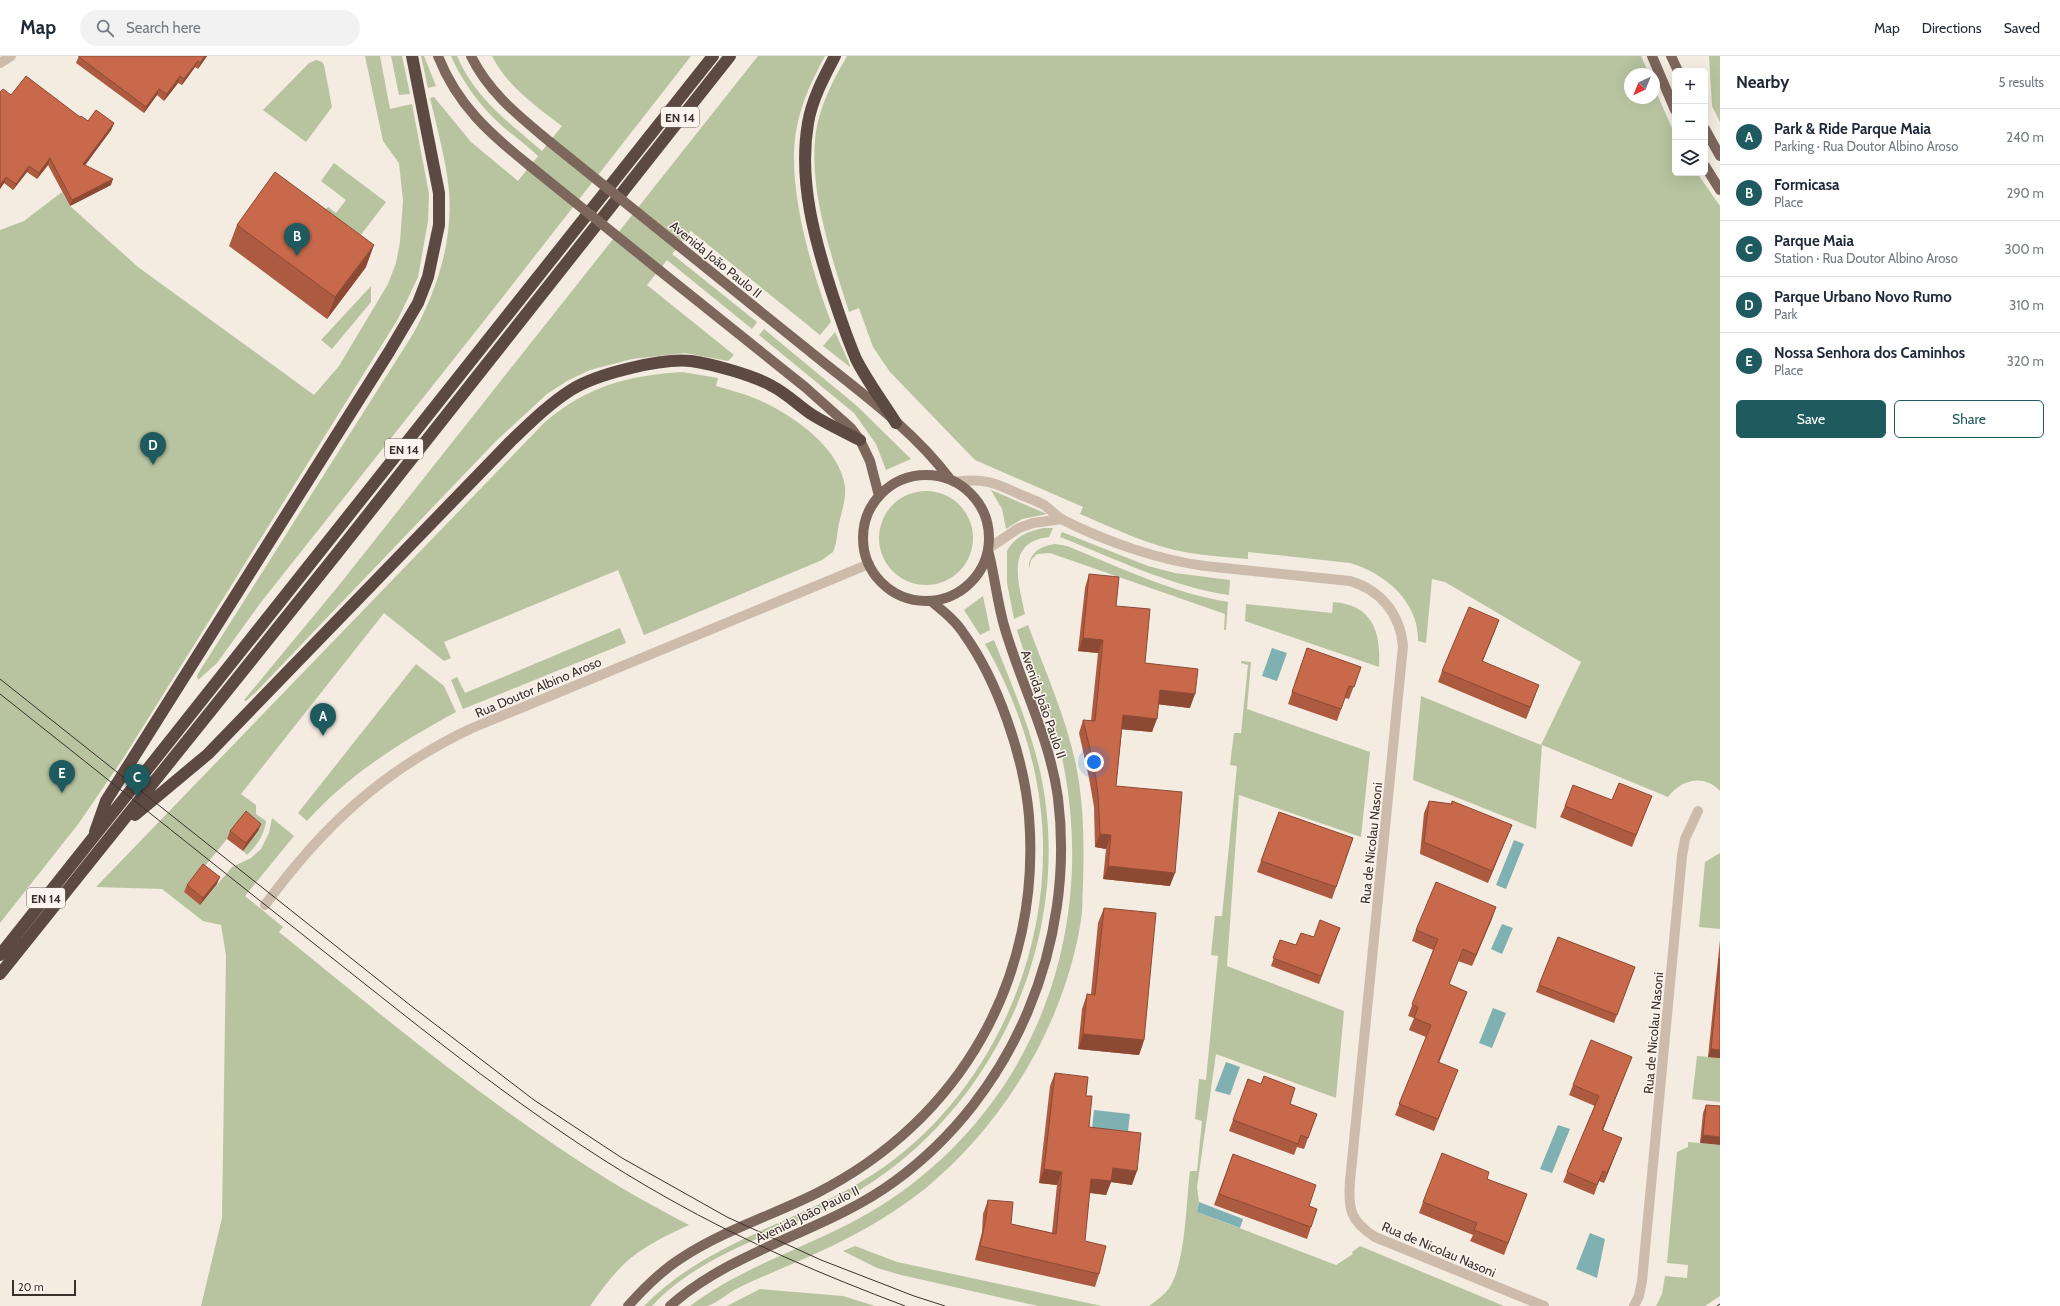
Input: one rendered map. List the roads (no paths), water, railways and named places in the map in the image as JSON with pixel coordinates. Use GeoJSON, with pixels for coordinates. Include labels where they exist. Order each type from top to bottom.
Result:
{"type":"FeatureCollection","features":[{"type":"Feature","properties":{"kind":"highway"},"geometry":{"type":"LineString","coordinates":[[92,840],[106,801],[389,352],[418,303],[428,277],[433,257],[439,225],[439,192],[412,56]]}},
{"type":"Feature","properties":{"kind":"highway","name":"EN 14"},"geometry":{"type":"LineString","coordinates":[[0,956],[714,56]]}},
{"type":"Feature","properties":{"kind":"highway","name":"EN 14"},"geometry":{"type":"LineString","coordinates":[[0,974],[335,556],[730,56]]}},
{"type":"Feature","properties":{"kind":"highway"},"geometry":{"type":"LineString","coordinates":[[835,56],[818,87],[808,123],[805,162],[808,202],[815,237],[842,324],[857,360],[896,423]]}},
{"type":"Feature","properties":{"kind":"highway"},"geometry":{"type":"LineString","coordinates":[[116,830],[208,754],[510,441],[540,414],[572,389],[600,377],[630,368],[658,363],[690,361],[730,371],[772,385],[812,414],[860,440]]}},
{"type":"Feature","properties":{"kind":"main road"},"geometry":{"type":"LineString","coordinates":[[438,56],[446,77],[458,97],[505,146],[824,402],[846,422],[860,440],[870,461],[879,496]]}},
{"type":"Feature","properties":{"kind":"main road","name":"Avenida João Paulo II"},"geometry":{"type":"LineString","coordinates":[[471,56],[493,91],[513,111],[849,382],[933,457],[952,480]]}},
{"type":"Feature","properties":{"kind":"main road"},"geometry":{"type":"LineString","coordinates":[[1652,56],[1672,104]]}},
{"type":"Feature","properties":{"kind":"main road"},"geometry":{"type":"LineString","coordinates":[[1671,56],[1677,68]]}},
{"type":"Feature","properties":{"kind":"main road"},"geometry":{"type":"LineString","coordinates":[[1708,134],[1720,156]]}},
{"type":"Feature","properties":{"kind":"main road"},"geometry":{"type":"LineString","coordinates":[[1708,171],[1720,190]]}},
{"type":"Feature","properties":{"kind":"main road"},"geometry":{"type":"LineString","coordinates":[[931,475],[952,480],[972,494],[984,513],[989,534],[989,549],[982,567],[972,582],[957,593],[931,601],[912,600],[894,593],[879,580],[869,564],[863,544],[863,534],[868,514],[879,496],[894,483],[912,476],[931,475]]}},
{"type":"Feature","properties":{"kind":"main road","name":"Avenida João Paulo II"},"geometry":{"type":"LineString","coordinates":[[670,1306],[684,1293],[717,1272],[816,1227],[860,1204],[895,1181],[924,1158],[954,1128],[993,1077],[1015,1040],[1032,1002],[1048,955],[1058,898],[1061,850],[1058,797],[1042,729],[1005,630],[989,549]]}},
{"type":"Feature","properties":{"kind":"main road","name":"Avenida João Paulo II"},"geometry":{"type":"LineString","coordinates":[[628,1306],[659,1275],[681,1258],[713,1240],[819,1192],[875,1158],[893,1145],[921,1119],[950,1085],[978,1043],[998,1004],[1018,947],[1027,904],[1031,853],[1026,787],[1015,744],[994,687],[964,633],[931,601]]}},
{"type":"Feature","properties":{"kind":"street"},"geometry":{"type":"LineString","coordinates":[[0,63],[11,56]]}},
{"type":"Feature","properties":{"kind":"street","name":"Rua de Nicolau Nasoni"},"geometry":{"type":"LineString","coordinates":[[952,480],[975,479],[993,482],[1043,505],[1062,519],[1136,550],[1182,563],[1350,581],[1370,589],[1389,606],[1400,627],[1403,646],[1350,1181],[1349,1199],[1351,1211],[1364,1230],[1375,1237],[1544,1306]]}},
{"type":"Feature","properties":{"kind":"street"},"geometry":{"type":"LineString","coordinates":[[989,549],[1019,528],[1032,523],[1062,519]]}},
{"type":"Feature","properties":{"kind":"street","name":"Rua Doutor Albino Aroso"},"geometry":{"type":"LineString","coordinates":[[264,905],[316,841],[356,801],[391,774],[434,746],[470,729],[869,564]]}},
{"type":"Feature","properties":{"kind":"street","name":"Rua de Nicolau Nasoni"},"geometry":{"type":"LineString","coordinates":[[1634,1306],[1639,1296],[1642,1281],[1682,856],[1685,839],[1698,811]]}},
{"type":"Feature","properties":{"kind":"water"},"geometry":{"type":"Polygon","coordinates":[[[1272,648],[1287,653],[1277,681],[1262,676],[1272,648]]]}},
{"type":"Feature","properties":{"kind":"water"},"geometry":{"type":"Polygon","coordinates":[[[1514,840],[1524,844],[1506,889],[1496,885],[1514,840]]]}},
{"type":"Feature","properties":{"kind":"water"},"geometry":{"type":"Polygon","coordinates":[[[1502,924],[1513,928],[1502,954],[1491,949],[1502,924]]]}},
{"type":"Feature","properties":{"kind":"water"},"geometry":{"type":"Polygon","coordinates":[[[1493,1008],[1506,1013],[1492,1048],[1479,1043],[1493,1008]]]}},
{"type":"Feature","properties":{"kind":"water"},"geometry":{"type":"Polygon","coordinates":[[[1226,1062],[1240,1067],[1230,1095],[1215,1091],[1226,1062]]]}},
{"type":"Feature","properties":{"kind":"water"},"geometry":{"type":"Polygon","coordinates":[[[1094,1110],[1130,1114],[1128,1131],[1092,1128],[1094,1110]]]}},
{"type":"Feature","properties":{"kind":"water"},"geometry":{"type":"Polygon","coordinates":[[[1558,1125],[1570,1129],[1552,1173],[1540,1169],[1558,1125]]]}},
{"type":"Feature","properties":{"kind":"water"},"geometry":{"type":"Polygon","coordinates":[[[1199,1202],[1243,1219],[1240,1228],[1197,1212],[1199,1202]]]}},
{"type":"Feature","properties":{"kind":"water"},"geometry":{"type":"Polygon","coordinates":[[[1590,1233],[1605,1239],[1597,1278],[1576,1269],[1590,1233]]]}},
{"type":"Feature","properties":{"kind":"tram line"},"geometry":{"type":"LineString","coordinates":[[0,679],[410,1005],[534,1100],[622,1158],[727,1217],[821,1260],[914,1296],[945,1306]]}},
{"type":"Feature","properties":{"kind":"tram line"},"geometry":{"type":"LineString","coordinates":[[0,694],[420,1028],[500,1089],[541,1118],[625,1173],[726,1230],[814,1270],[905,1306]]}},
{"type":"Feature","properties":{"kind":"place","name":"Formicasa"},"geometry":{"type":"Point","coordinates":[297,256]}},
{"type":"Feature","properties":{"kind":"place","name":"Parque Urbano Novo Rumo"},"geometry":{"type":"Point","coordinates":[153,465]}},
{"type":"Feature","properties":{"kind":"place","name":"Park & Ride Parque Maia"},"geometry":{"type":"Point","coordinates":[323,736]}},
{"type":"Feature","properties":{"kind":"place","name":"Nossa Senhora dos Caminhos"},"geometry":{"type":"Point","coordinates":[62,793]}},
{"type":"Feature","properties":{"kind":"place","name":"Parque Maia"},"geometry":{"type":"Point","coordinates":[137,797]}}]}
